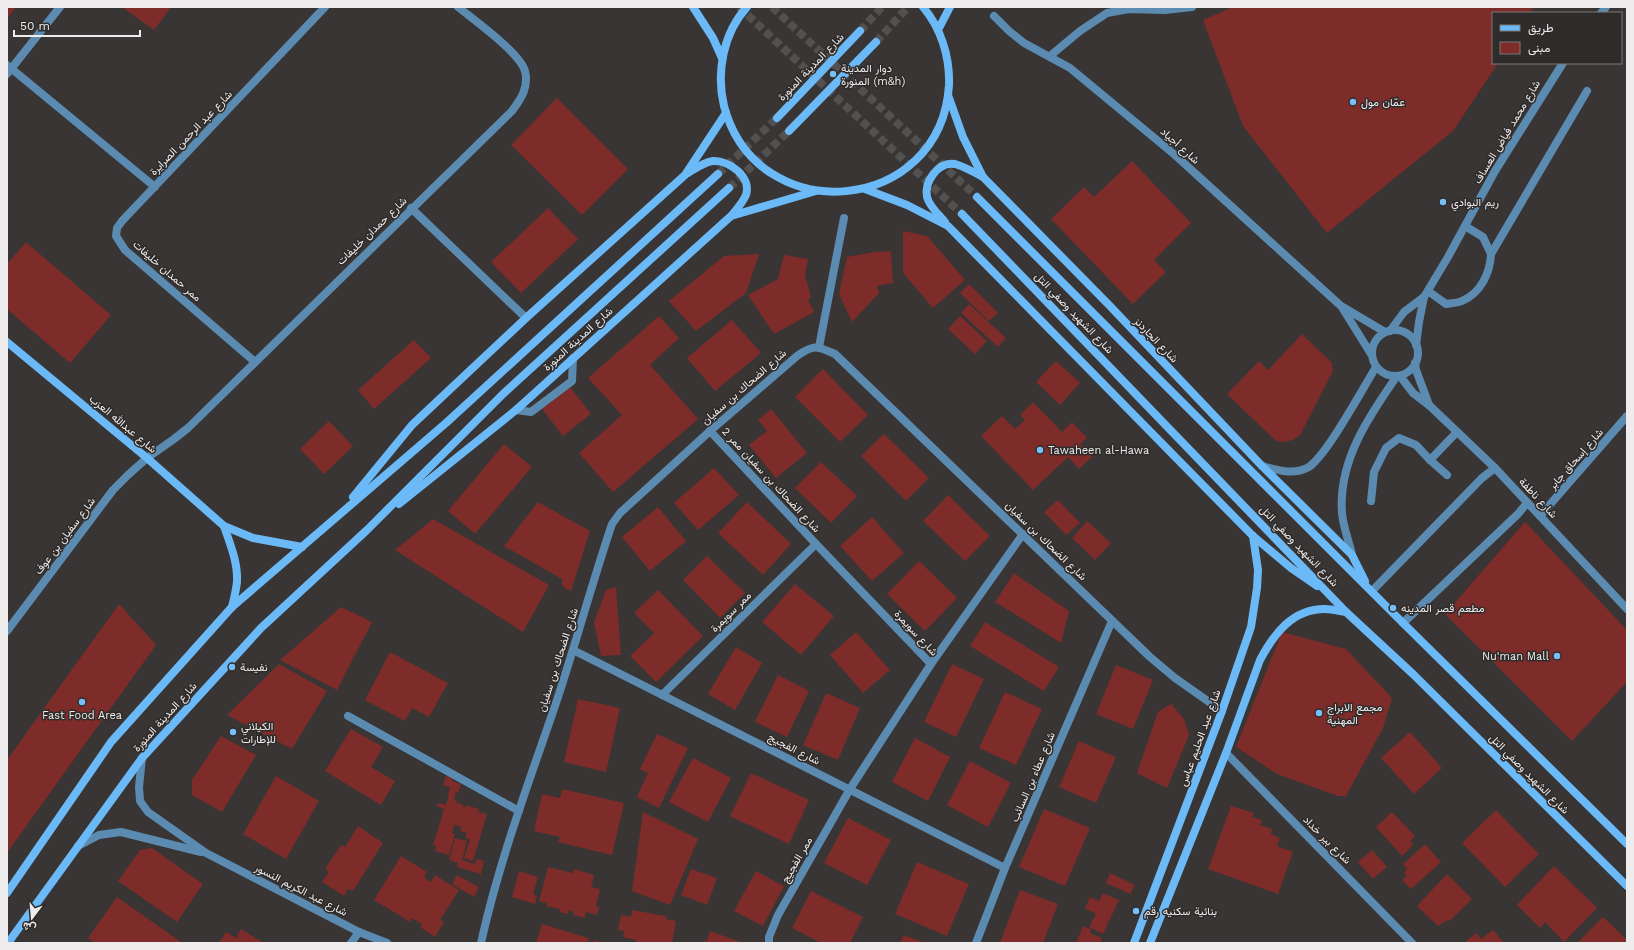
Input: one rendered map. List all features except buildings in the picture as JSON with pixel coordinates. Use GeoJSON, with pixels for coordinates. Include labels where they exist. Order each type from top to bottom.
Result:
{"type":"FeatureCollection","features":[{"type":"Feature","properties":{"kind":"street"},"geometry":{"type":"LineString","coordinates":[[9,69],[60,7]]}},
{"type":"Feature","properties":{"kind":"street","name":"شارع عبد الرحمن الصرايرة"},"geometry":{"type":"LineString","coordinates":[[9,69],[154,187],[325,7]]}},
{"type":"Feature","properties":{"kind":"street","name":"شارع حمدان خليفات"},"geometry":{"type":"LineString","coordinates":[[147,458],[188,428],[512,110],[522,97],[526,82],[525,70],[519,60],[498,40],[458,7]]}},
{"type":"Feature","properties":{"kind":"street"},"geometry":{"type":"LineString","coordinates":[[693,7],[713,38],[722,58]]}},
{"type":"Feature","properties":{"kind":"street"},"geometry":{"type":"LineString","coordinates":[[747,7],[742,12],[730,34],[722,58],[721,86],[726,113],[732,128],[740,141],[760,165],[786,182],[816,191],[841,192],[865,189],[895,176],[909,166],[921,154],[931,141],[939,126],[948,95],[948,62],[944,45],[938,30],[923,7]]}},
{"type":"Feature","properties":{"kind":"street"},"geometry":{"type":"LineString","coordinates":[[938,30],[950,7]]}},
{"type":"Feature","properties":{"kind":"street"},"geometry":{"type":"LineString","coordinates":[[1050,56],[1080,31],[1107,13],[1128,9],[1165,10],[1192,7]]}},
{"type":"Feature","properties":{"kind":"street","name":"شارع أجياد"},"geometry":{"type":"LineString","coordinates":[[994,16],[1024,43],[1070,68],[1144,128],[1341,306],[1387,331]]}},
{"type":"Feature","properties":{"kind":"street","name":"شارع المدينة المنورة"},"geometry":{"type":"LineString","coordinates":[[777,118],[860,31]]}},
{"type":"Feature","properties":{"kind":"street"},"geometry":{"type":"LineString","coordinates":[[789,131],[876,42]]}},
{"type":"Feature","properties":{"kind":"street","name":"شارع محمد فياض العساف"},"geometry":{"type":"LineString","coordinates":[[1416,345],[1419,322],[1426,294],[1505,154],[1562,64]]}},
{"type":"Feature","properties":{"kind":"street"},"geometry":{"type":"LineString","coordinates":[[1491,254],[1587,91]]}},
{"type":"Feature","properties":{"kind":"street","name":"شارع الجاردنز"},"geometry":{"type":"LineString","coordinates":[[948,95],[963,136],[983,177],[1109,305],[1262,466],[1352,555],[1370,589]]}},
{"type":"Feature","properties":{"kind":"street"},"geometry":{"type":"LineString","coordinates":[[685,175],[726,113]]}},
{"type":"Feature","properties":{"kind":"street"},"geometry":{"type":"LineString","coordinates":[[340,513],[412,425],[526,318],[685,175],[696,168],[713,161],[718,161],[738,170],[746,186],[746,194],[740,205],[731,216]]}},
{"type":"Feature","properties":{"kind":"street"},"geometry":{"type":"LineString","coordinates":[[983,177],[954,164],[942,166],[934,172],[928,186],[927,199],[936,213],[948,226],[1253,536],[1291,568],[1330,594]]}},
{"type":"Feature","properties":{"kind":"street"},"geometry":{"type":"LineString","coordinates":[[7,893],[111,742],[232,607],[446,423],[718,174]]}},
{"type":"Feature","properties":{"kind":"street","name":"ممر حمدان خليفات"},"geometry":{"type":"LineString","coordinates":[[154,187],[117,228],[116,236],[119,243],[125,250],[255,362]]}},
{"type":"Feature","properties":{"kind":"street","name":"شارع المدينة المنورة"},"geometry":{"type":"LineString","coordinates":[[8,943],[142,758],[261,628],[367,530],[503,394],[729,188]]}},
{"type":"Feature","properties":{"kind":"street"},"geometry":{"type":"LineString","coordinates":[[865,189],[907,205],[948,226]]}},
{"type":"Feature","properties":{"kind":"street","name":"شارع المدينة المنورة"},"geometry":{"type":"LineString","coordinates":[[367,530],[516,410],[731,216],[816,191]]}},
{"type":"Feature","properties":{"kind":"street","name":"شارع الشهيد وصفي التل"},"geometry":{"type":"LineString","coordinates":[[977,197],[1403,623],[1627,844]]}},
{"type":"Feature","properties":{"kind":"street"},"geometry":{"type":"LineString","coordinates":[[411,208],[526,318]]}},
{"type":"Feature","properties":{"kind":"street","name":"شارع الشهيد وصفي التل"},"geometry":{"type":"LineString","coordinates":[[962,214],[1346,612],[1414,674],[1627,886]]}},
{"type":"Feature","properties":{"kind":"street"},"geometry":{"type":"LineString","coordinates":[[819,347],[844,218]]}},
{"type":"Feature","properties":{"kind":"street"},"geometry":{"type":"LineString","coordinates":[[1426,294],[1446,304],[1462,302],[1481,286],[1491,264],[1491,254],[1483,237],[1465,226]]}},
{"type":"Feature","properties":{"kind":"street","name":"شارع محمد فياض العساف"},"geometry":{"type":"LineString","coordinates":[[1387,331],[1401,316],[1426,294]]}},
{"type":"Feature","properties":{"kind":"street","name":"شارع أجياد"},"geometry":{"type":"LineString","coordinates":[[1341,306],[1371,354]]}},
{"type":"Feature","properties":{"kind":"street"},"geometry":{"type":"LineString","coordinates":[[1352,555],[1342,514],[1342,488],[1345,473],[1352,453],[1370,415],[1399,376],[1412,369],[1418,354],[1416,345],[1406,333],[1396,330],[1387,331],[1374,342],[1371,354],[1376,367],[1386,374],[1399,376]]}},
{"type":"Feature","properties":{"kind":"street","name":"شارع عبدالله العزب"},"geometry":{"type":"LineString","coordinates":[[9,346],[147,458],[224,526],[253,538],[302,547]]}},
{"type":"Feature","properties":{"kind":"street","name":"شارع الضحاك بن سفيان"},"geometry":{"type":"LineString","coordinates":[[481,943],[486,919],[519,811],[573,650],[612,524],[620,513],[710,431],[805,350],[819,347],[835,354],[1150,657],[1175,678],[1222,711]]}},
{"type":"Feature","properties":{"kind":"street"},"geometry":{"type":"LineString","coordinates":[[516,410],[531,412],[572,381],[573,358]]}},
{"type":"Feature","properties":{"kind":"street","name":"شارع ناطفة"},"geometry":{"type":"LineString","coordinates":[[1415,363],[1416,370],[1430,406]]}},
{"type":"Feature","properties":{"kind":"street"},"geometry":{"type":"LineString","coordinates":[[1262,466],[1292,472],[1306,469],[1315,463],[1327,447],[1376,367]]}},
{"type":"Feature","properties":{"kind":"street","name":"شارع ناطفة"},"geometry":{"type":"LineString","coordinates":[[1399,376],[1413,393],[1430,406],[1495,468],[1627,609]]}},
{"type":"Feature","properties":{"kind":"street","name":"شارع إسحاق جابر"},"geometry":{"type":"LineString","coordinates":[[1540,516],[1627,416]]}},
{"type":"Feature","properties":{"kind":"street","name":"شارع الضحاك بن سفيان ممر 2"},"geometry":{"type":"LineString","coordinates":[[710,431],[816,544]]}},
{"type":"Feature","properties":{"kind":"street"},"geometry":{"type":"LineString","coordinates":[[1430,460],[1457,432]]}},
{"type":"Feature","properties":{"kind":"street"},"geometry":{"type":"LineString","coordinates":[[1371,501],[1374,472],[1386,448],[1400,438],[1416,445],[1447,475]]}},
{"type":"Feature","properties":{"kind":"street","name":"شارع سفيان بن عوف"},"geometry":{"type":"LineString","coordinates":[[7,631],[113,490],[147,458]]}},
{"type":"Feature","properties":{"kind":"street"},"geometry":{"type":"LineString","coordinates":[[1370,589],[1482,478],[1495,468]]}},
{"type":"Feature","properties":{"kind":"street"},"geometry":{"type":"LineString","coordinates":[[1403,623],[1518,514],[1527,503]]}},
{"type":"Feature","properties":{"kind":"street"},"geometry":{"type":"LineString","coordinates":[[224,526],[234,556],[236,568],[237,582],[232,607]]}},
{"type":"Feature","properties":{"kind":"street"},"geometry":{"type":"LineString","coordinates":[[931,664],[1023,534]]}},
{"type":"Feature","properties":{"kind":"street","name":"شارع عبد الحليم عباس"},"geometry":{"type":"LineString","coordinates":[[1134,943],[1222,711],[1251,626],[1255,604],[1258,570],[1253,536]]}},
{"type":"Feature","properties":{"kind":"street","name":"شارع سويمرة"},"geometry":{"type":"LineString","coordinates":[[816,544],[931,664],[850,790]]}},
{"type":"Feature","properties":{"kind":"street","name":"ممر سويمرة"},"geometry":{"type":"LineString","coordinates":[[662,695],[816,544]]}},
{"type":"Feature","properties":{"kind":"street"},"geometry":{"type":"LineString","coordinates":[[1150,943],[1226,754],[1260,660],[1266,648],[1281,628],[1294,617],[1311,610],[1325,609],[1346,612]]}},
{"type":"Feature","properties":{"kind":"street","name":"شارع عطاء بن السائب"},"geometry":{"type":"LineString","coordinates":[[976,943],[1006,868],[1112,621]]}},
{"type":"Feature","properties":{"kind":"street","name":"شارع الفجيج"},"geometry":{"type":"LineString","coordinates":[[573,650],[1006,868]]}},
{"type":"Feature","properties":{"kind":"street"},"geometry":{"type":"LineString","coordinates":[[348,716],[519,811]]}},
{"type":"Feature","properties":{"kind":"street","name":"شارع بير خداد"},"geometry":{"type":"LineString","coordinates":[[1226,754],[1412,943]]}},
{"type":"Feature","properties":{"kind":"street","name":"شارع عبد الكريم النسور"},"geometry":{"type":"LineString","coordinates":[[142,758],[139,786],[140,800],[148,812],[206,853],[359,932],[387,943]]}},
{"type":"Feature","properties":{"kind":"street","name":"ممر الفجيج"},"geometry":{"type":"LineString","coordinates":[[769,943],[769,937],[778,915],[850,790]]}},
{"type":"Feature","properties":{"kind":"street","name":"شارع عبد الكريم النسور"},"geometry":{"type":"LineString","coordinates":[[78,846],[99,835],[121,832],[206,853]]}},
{"type":"Feature","properties":{"kind":"street"},"geometry":{"type":"LineString","coordinates":[[351,943],[359,932]]}},
{"type":"Feature","properties":{"kind":"tunnel"},"geometry":{"type":"LineString","coordinates":[[739,7],[962,214]]}},
{"type":"Feature","properties":{"kind":"tunnel"},"geometry":{"type":"LineString","coordinates":[[772,7],[977,197]]}},
{"type":"Feature","properties":{"kind":"tunnel"},"geometry":{"type":"LineString","coordinates":[[860,31],[882,7]]}},
{"type":"Feature","properties":{"kind":"tunnel"},"geometry":{"type":"LineString","coordinates":[[876,42],[908,7]]}},
{"type":"Feature","properties":{"kind":"tunnel"},"geometry":{"type":"LineString","coordinates":[[718,174],[777,118]]}},
{"type":"Feature","properties":{"kind":"tunnel"},"geometry":{"type":"LineString","coordinates":[[729,188],[789,131]]}},
{"type":"Feature","properties":{"kind":"place","name":"دوار المدينة المنورة (m&h)"},"geometry":{"type":"Point","coordinates":[833,74]}},
{"type":"Feature","properties":{"kind":"place","name":"عمّان مول"},"geometry":{"type":"Point","coordinates":[1353,102]}},
{"type":"Feature","properties":{"kind":"place","name":"ريم البوادي"},"geometry":{"type":"Point","coordinates":[1443,202]}},
{"type":"Feature","properties":{"kind":"place","name":"Tawaheen al-Hawa"},"geometry":{"type":"Point","coordinates":[1040,450]}},
{"type":"Feature","properties":{"kind":"place","name":"مطعم قصر المدينه"},"geometry":{"type":"Point","coordinates":[1393,608]}},
{"type":"Feature","properties":{"kind":"place","name":"Nu'man Mall"},"geometry":{"type":"Point","coordinates":[1557,656]}},
{"type":"Feature","properties":{"kind":"place","name":"نفيسة"},"geometry":{"type":"Point","coordinates":[232,667]}},
{"type":"Feature","properties":{"kind":"place","name":"Fast Food Area"},"geometry":{"type":"Point","coordinates":[82,702]}},
{"type":"Feature","properties":{"kind":"place","name":"مجمع الابراج المهنية"},"geometry":{"type":"Point","coordinates":[1319,713]}},
{"type":"Feature","properties":{"kind":"place","name":"الكيلاني للإطارات"},"geometry":{"type":"Point","coordinates":[233,732]}},
{"type":"Feature","properties":{"kind":"place","name":"بنائية سكنيه رقم"},"geometry":{"type":"Point","coordinates":[1136,911]}}]}
